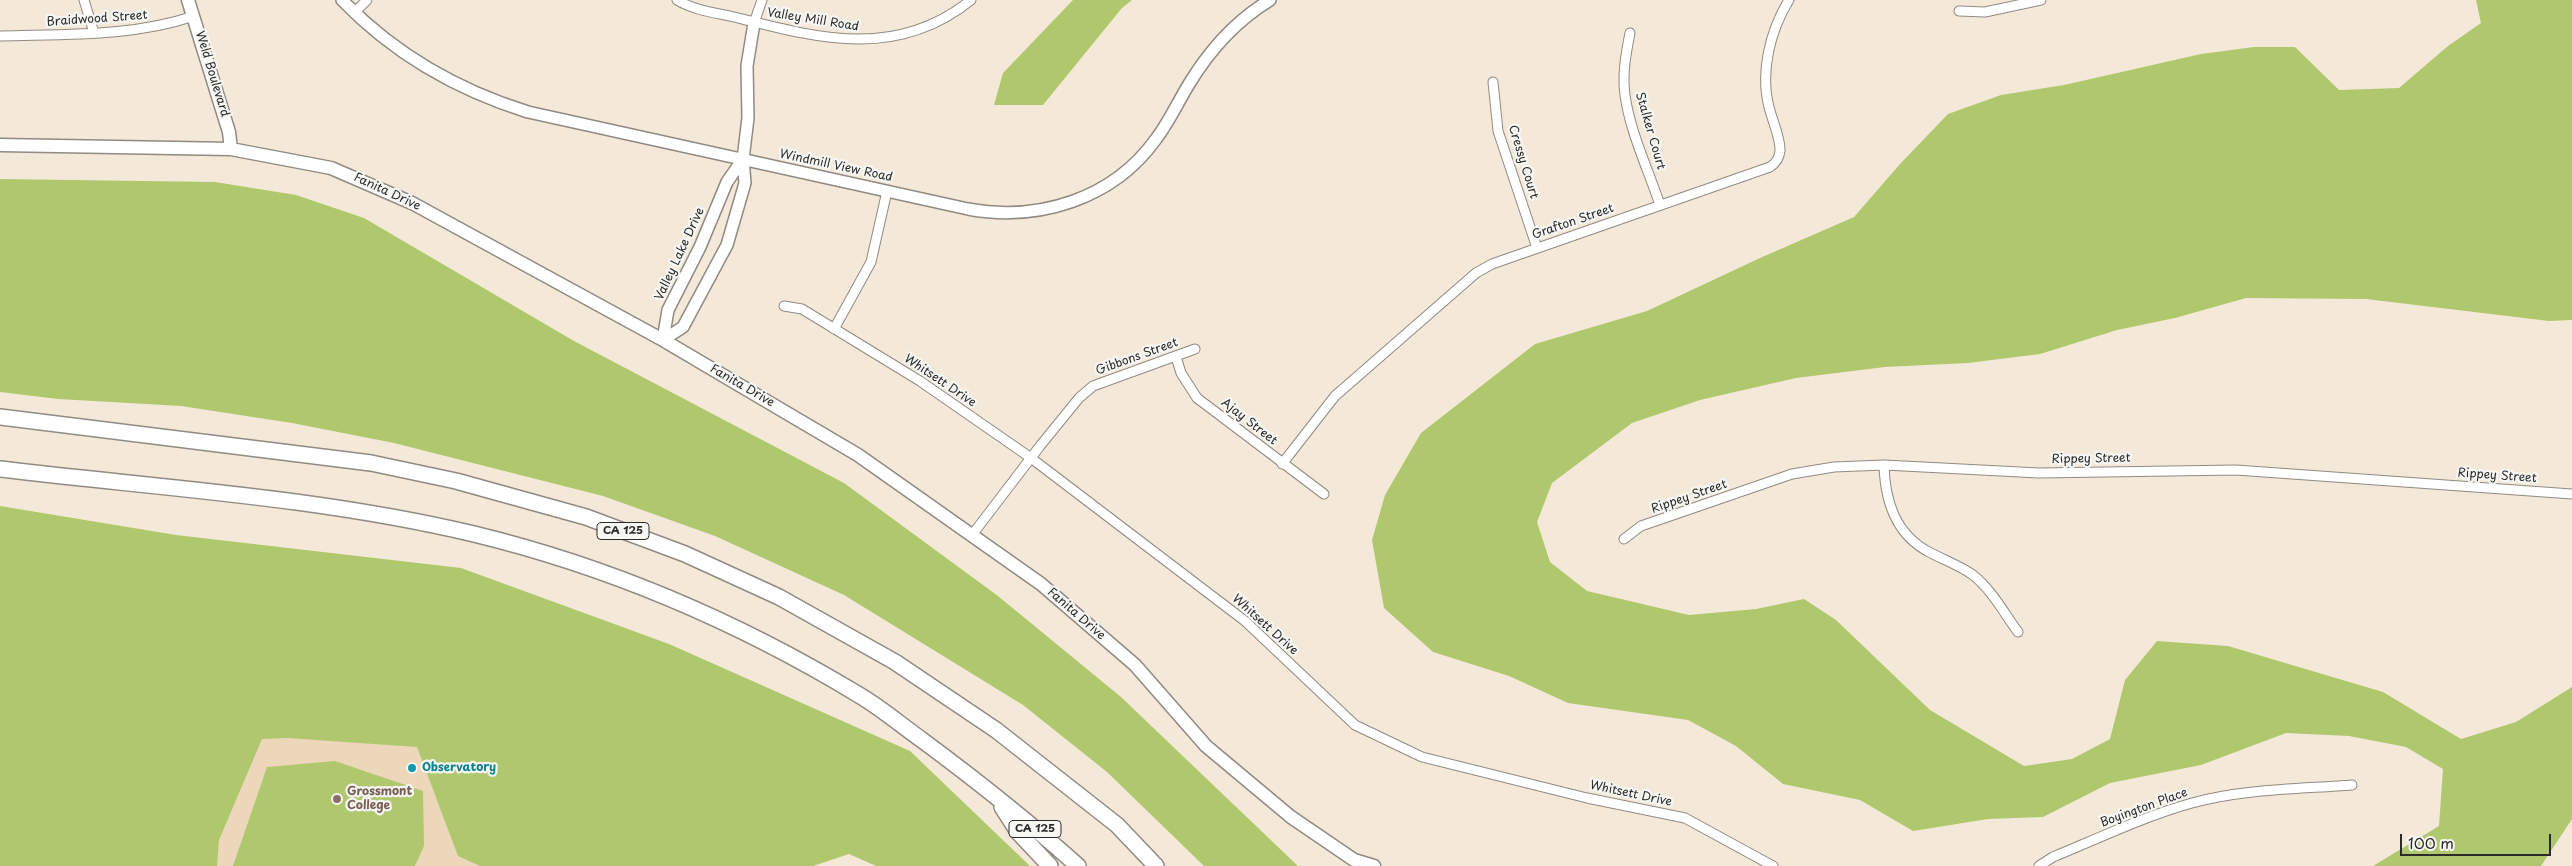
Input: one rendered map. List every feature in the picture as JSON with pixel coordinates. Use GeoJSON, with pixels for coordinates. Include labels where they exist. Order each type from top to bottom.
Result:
{"type":"FeatureCollection","features":[{"type":"Feature","properties":{"kind":"highway","name":"CA 125"},"geometry":{"type":"LineString","coordinates":[[0,417],[372,462],[456,481],[586,517],[686,554],[779,597],[895,662],[996,730],[1117,826],[1155,863]]}},
{"type":"Feature","properties":{"kind":"highway","name":"CA 125"},"geometry":{"type":"LineString","coordinates":[[0,469],[278,498],[473,534],[571,561],[664,596],[768,643],[862,696],[992,792],[1078,866]]}},
{"type":"Feature","properties":{"kind":"highway"},"geometry":{"type":"LineString","coordinates":[[992,792],[1018,832],[1050,866]]}},
{"type":"Feature","properties":{"kind":"main road","name":"Weld Boulevard"},"geometry":{"type":"LineString","coordinates":[[188,0],[229,132],[232,149]]}},
{"type":"Feature","properties":{"kind":"main road","name":"Fanita Drive"},"geometry":{"type":"LineString","coordinates":[[0,145],[232,149],[304,161],[351,174],[412,203],[662,340],[858,455],[1041,584],[1135,665],[1206,746],[1291,817],[1354,860],[1374,866]]}},
{"type":"Feature","properties":{"kind":"street"},"geometry":{"type":"LineString","coordinates":[[84,0],[94,33]]}},
{"type":"Feature","properties":{"kind":"street","name":"Windmill View Road"},"geometry":{"type":"LineString","coordinates":[[342,0],[354,13],[414,60],[458,85],[504,105],[528,112],[968,210],[1000,214],[1049,209],[1095,192],[1121,175],[1145,153],[1164,128],[1189,84],[1208,57],[1232,30],[1270,0]]}},
{"type":"Feature","properties":{"kind":"street"},"geometry":{"type":"LineString","coordinates":[[354,13],[367,0]]}},
{"type":"Feature","properties":{"kind":"street","name":"Valley Mill Road"},"geometry":{"type":"LineString","coordinates":[[676,0],[689,7],[754,23],[841,40],[872,40],[920,30],[949,16],[971,0]]}},
{"type":"Feature","properties":{"kind":"street","name":"Valley Lake Drive"},"geometry":{"type":"LineString","coordinates":[[662,340],[683,327],[727,245],[745,183],[742,159],[748,118],[747,66],[754,23],[762,0]]}},
{"type":"Feature","properties":{"kind":"street","name":"Grafton Street"},"geometry":{"type":"LineString","coordinates":[[1282,464],[1334,396],[1476,273],[1492,264],[1770,167],[1777,162],[1780,150],[1766,97],[1766,69],[1775,29],[1789,0]]}},
{"type":"Feature","properties":{"kind":"street"},"geometry":{"type":"LineString","coordinates":[[1959,11],[1985,12],[2040,0]]}},
{"type":"Feature","properties":{"kind":"street","name":"Braidwood Street"},"geometry":{"type":"LineString","coordinates":[[0,36],[94,33],[163,27],[194,16]]}},
{"type":"Feature","properties":{"kind":"street","name":"Stalker Court"},"geometry":{"type":"LineString","coordinates":[[1630,34],[1626,57],[1625,94],[1630,116],[1660,205]]}},
{"type":"Feature","properties":{"kind":"street","name":"Cressy Court"},"geometry":{"type":"LineString","coordinates":[[1494,82],[1498,131],[1537,248]]}},
{"type":"Feature","properties":{"kind":"street","name":"Valley Lake Drive"},"geometry":{"type":"LineString","coordinates":[[662,340],[668,310],[700,247],[727,182],[742,159]]}},
{"type":"Feature","properties":{"kind":"street"},"geometry":{"type":"LineString","coordinates":[[834,329],[870,262],[887,191]]}},
{"type":"Feature","properties":{"kind":"street","name":"Whitsett Drive"},"geometry":{"type":"LineString","coordinates":[[784,306],[802,309],[920,381],[1031,458],[1245,621],[1355,724],[1422,757],[1587,798],[1684,818],[1773,866]]}},
{"type":"Feature","properties":{"kind":"street","name":"Gibbons Street"},"geometry":{"type":"LineString","coordinates":[[972,534],[1079,398],[1092,386],[1195,349]]}},
{"type":"Feature","properties":{"kind":"street","name":"Ajay Street"},"geometry":{"type":"LineString","coordinates":[[1176,357],[1181,374],[1197,398],[1324,494]]}},
{"type":"Feature","properties":{"kind":"street"},"geometry":{"type":"LineString","coordinates":[[1884,465],[1888,502],[1904,532],[1926,551],[1955,564],[1973,576],[1989,591],[2018,632]]}},
{"type":"Feature","properties":{"kind":"street","name":"Rippey Street"},"geometry":{"type":"LineString","coordinates":[[1624,539],[1641,526],[1792,474],[1834,467],[1884,465],[2039,472],[2236,470],[2572,494]]}},
{"type":"Feature","properties":{"kind":"street","name":"Boyington Place"},"geometry":{"type":"LineString","coordinates":[[2039,866],[2053,857],[2193,803],[2232,795],[2352,785]]}},
{"type":"Feature","properties":{"kind":"shaded area","name":"Grossmont College"},"geometry":{"type":"Polygon","coordinates":[[[267,723],[417,747],[502,866],[201,866],[267,723]]]}},
{"type":"Feature","properties":{"kind":"green space"},"geometry":{"type":"Polygon","coordinates":[[[1073,0],[1132,0],[1122,8],[1043,105],[994,105],[1003,73],[1073,0]]]}},
{"type":"Feature","properties":{"kind":"green space"},"geometry":{"type":"Polygon","coordinates":[[[2476,0],[2572,0],[2572,320],[2549,321],[2366,299],[2246,298],[2175,318],[2117,330],[2040,354],[1968,363],[1885,367],[1796,378],[1700,400],[1632,423],[1552,483],[1537,522],[1550,562],[1587,591],[1689,615],[1756,609],[1804,599],[1836,620],[1930,710],[2024,766],[2072,759],[2110,739],[2125,680],[2157,641],[2228,646],[2383,692],[2461,739],[2516,722],[2572,687],[2572,819],[2541,866],[2373,866],[2439,826],[2443,769],[2406,747],[2349,736],[2286,733],[2201,765],[2110,783],[2043,817],[1988,819],[1913,831],[1860,800],[1783,784],[1736,746],[1688,720],[1568,703],[1509,676],[1433,652],[1384,608],[1372,540],[1385,495],[1421,433],[1535,344],[1647,311],[1760,258],[1854,217],[1900,164],[1948,114],[2001,95],[2064,85],[2201,54],[2254,47],[2295,47],[2339,90],[2399,88],[2448,46],[2481,23],[2476,0]]]}},
{"type":"Feature","properties":{"kind":"green space"},"geometry":{"type":"Polygon","coordinates":[[[0,179],[215,182],[296,195],[364,218],[574,341],[844,483],[998,596],[1121,697],[1298,866],[1204,866],[1107,772],[1023,705],[844,595],[715,536],[603,496],[394,443],[292,423],[181,406],[58,399],[0,392],[0,179]]]}},
{"type":"Feature","properties":{"kind":"green space"},"geometry":{"type":"Polygon","coordinates":[[[0,506],[176,535],[461,568],[669,644],[910,751],[1030,866],[876,866],[849,854],[813,866],[480,866],[458,856],[417,747],[287,738],[262,739],[219,840],[217,866],[0,866],[0,506]]]}},
{"type":"Feature","properties":{"kind":"green space"},"geometry":{"type":"Polygon","coordinates":[[[335,761],[423,791],[424,846],[415,866],[233,866],[267,767],[335,761]]]}},
{"type":"Feature","properties":{"kind":"place","name":"Observatory"},"geometry":{"type":"Point","coordinates":[412,768]}},
{"type":"Feature","properties":{"kind":"place","name":"Grossmont College"},"geometry":{"type":"Point","coordinates":[337,799]}}]}
